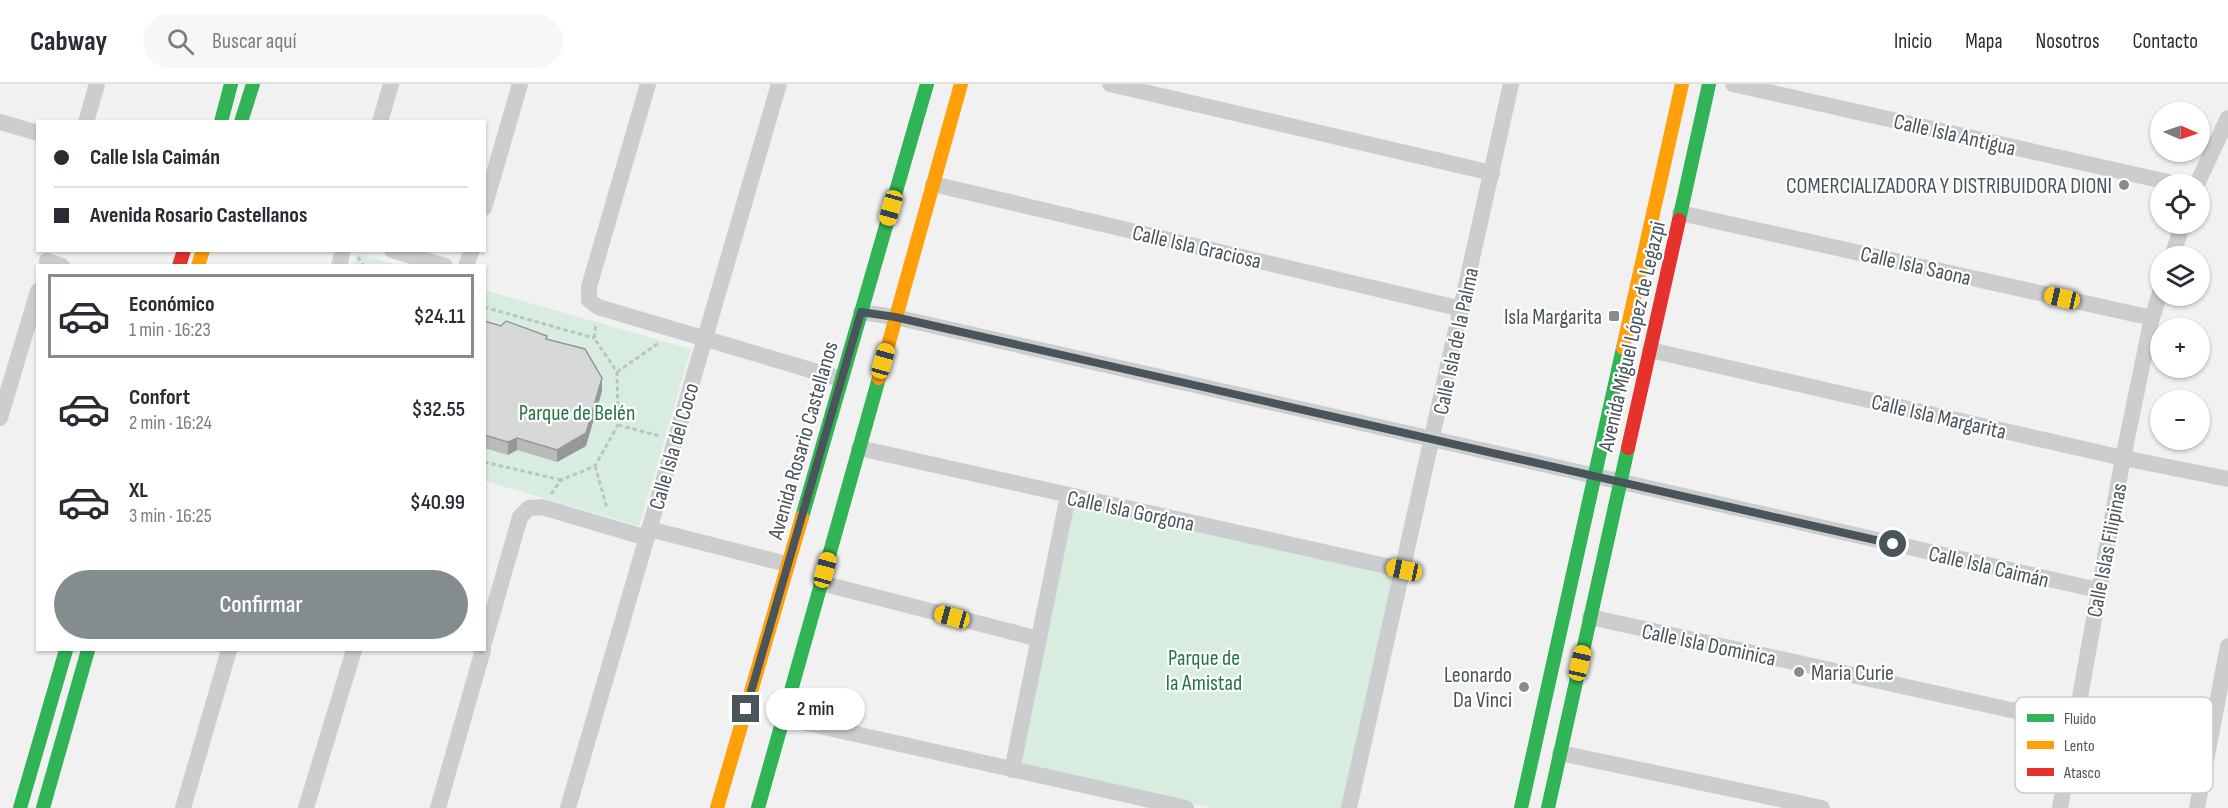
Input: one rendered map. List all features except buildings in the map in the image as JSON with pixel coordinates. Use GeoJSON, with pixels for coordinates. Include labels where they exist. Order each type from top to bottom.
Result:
{"type":"FeatureCollection","features":[{"type":"Feature","properties":{"kind":"street"},"geometry":{"type":"LineString","coordinates":[[87,120],[97,84]]}},
{"type":"Feature","properties":{"kind":"street"},"geometry":{"type":"LineString","coordinates":[[221,120],[231,84]]}},
{"type":"Feature","properties":{"kind":"street"},"geometry":{"type":"LineString","coordinates":[[242,120],[253,84]]}},
{"type":"Feature","properties":{"kind":"street"},"geometry":{"type":"LineString","coordinates":[[381,120],[391,84]]}},
{"type":"Feature","properties":{"kind":"street"},"geometry":{"type":"LineString","coordinates":[[486,201],[520,84]]}},
{"type":"Feature","properties":{"kind":"street"},"geometry":{"type":"LineString","coordinates":[[648,84],[589,287],[593,304],[675,332],[841,379]]}},
{"type":"Feature","properties":{"kind":"street","name":"Calle Isla del Coco"},"geometry":{"type":"LineString","coordinates":[[568,808],[779,84]]}},
{"type":"Feature","properties":{"kind":"street","name":"Avenida Rosario Castellanos"},"geometry":{"type":"LineString","coordinates":[[717,808],[927,84]]}},
{"type":"Feature","properties":{"kind":"street"},"geometry":{"type":"LineString","coordinates":[[758,808],[960,84]]}},
{"type":"Feature","properties":{"kind":"street"},"geometry":{"type":"LineString","coordinates":[[1110,84],[1492,173]]}},
{"type":"Feature","properties":{"kind":"street","name":"Calle Isla de la Palma"},"geometry":{"type":"LineString","coordinates":[[1349,808],[1433,441],[1511,84]]}},
{"type":"Feature","properties":{"kind":"street","name":"Avenida Miguel López de Legazpi"},"geometry":{"type":"LineString","coordinates":[[1521,808],[1682,84]]}},
{"type":"Feature","properties":{"kind":"street","name":"Avenida Miguel López de Legazpi"},"geometry":{"type":"LineString","coordinates":[[1548,808],[1709,84]]}},
{"type":"Feature","properties":{"kind":"street","name":"Calle Isla Antigua"},"geometry":{"type":"LineString","coordinates":[[1733,84],[2150,178]]}},
{"type":"Feature","properties":{"kind":"street"},"geometry":{"type":"LineString","coordinates":[[2202,174],[2228,118]]}},
{"type":"Feature","properties":{"kind":"street"},"geometry":{"type":"LineString","coordinates":[[0,122],[36,132]]}},
{"type":"Feature","properties":{"kind":"street","name":"Calle Isla Graciosa"},"geometry":{"type":"LineString","coordinates":[[933,184],[1462,309]]}},
{"type":"Feature","properties":{"kind":"street","name":"Calle Isla Saona"},"geometry":{"type":"LineString","coordinates":[[1680,213],[2152,318]]}},
{"type":"Feature","properties":{"kind":"street"},"geometry":{"type":"LineString","coordinates":[[399,252],[438,264]]}},
{"type":"Feature","properties":{"kind":"street"},"geometry":{"type":"LineString","coordinates":[[0,418],[4,391],[36,297]]}},
{"type":"Feature","properties":{"kind":"street","name":"Calle Islas Filipinas"},"geometry":{"type":"LineString","coordinates":[[2152,318],[2156,306]]}},
{"type":"Feature","properties":{"kind":"street","name":"Calle Isla Caimán"},"geometry":{"type":"LineString","coordinates":[[861,312],[895,317],[1433,441],[2098,590]]}},
{"type":"Feature","properties":{"kind":"street","name":"Calle Islas Filipinas"},"geometry":{"type":"LineString","coordinates":[[2079,697],[2123,458],[2150,328]]}},
{"type":"Feature","properties":{"kind":"street","name":"Calle Isla Margarita"},"geometry":{"type":"LineString","coordinates":[[1650,350],[2123,458],[2228,478]]}},
{"type":"Feature","properties":{"kind":"street","name":"Calle Isla Gorgona"},"geometry":{"type":"LineString","coordinates":[[859,448],[1404,570]]}},
{"type":"Feature","properties":{"kind":"street"},"geometry":{"type":"LineString","coordinates":[[1012,770],[1068,496]]}},
{"type":"Feature","properties":{"kind":"street"},"geometry":{"type":"LineString","coordinates":[[486,636],[520,517],[535,507],[612,528],[648,533],[788,564]]}},
{"type":"Feature","properties":{"kind":"street"},"geometry":{"type":"LineString","coordinates":[[821,583],[1039,639]]}},
{"type":"Feature","properties":{"kind":"street","name":"Calle Isla Dominica"},"geometry":{"type":"LineString","coordinates":[[1590,617],[2015,711]]}},
{"type":"Feature","properties":{"kind":"street"},"geometry":{"type":"LineString","coordinates":[[2213,724],[2228,646]]}},
{"type":"Feature","properties":{"kind":"street"},"geometry":{"type":"LineString","coordinates":[[20,808],[66,651]]}},
{"type":"Feature","properties":{"kind":"street"},"geometry":{"type":"LineString","coordinates":[[43,808],[88,651]]}},
{"type":"Feature","properties":{"kind":"street"},"geometry":{"type":"LineString","coordinates":[[183,808],[229,651]]}},
{"type":"Feature","properties":{"kind":"street"},"geometry":{"type":"LineString","coordinates":[[306,808],[354,651]]}},
{"type":"Feature","properties":{"kind":"street"},"geometry":{"type":"LineString","coordinates":[[438,808],[483,651]]}},
{"type":"Feature","properties":{"kind":"street"},"geometry":{"type":"LineString","coordinates":[[784,718],[1186,808]]}},
{"type":"Feature","properties":{"kind":"street"},"geometry":{"type":"LineString","coordinates":[[1560,753],[1822,808]]}},
{"type":"Feature","properties":{"kind":"street","name":"Calle Islas Filipinas"},"geometry":{"type":"LineString","coordinates":[[2060,808],[2062,793]]}},
{"type":"Feature","properties":{"kind":"street"},"geometry":{"type":"LineString","coordinates":[[2197,808],[2200,793]]}},
{"type":"Feature","properties":{"kind":"path"},"geometry":{"type":"LineString","coordinates":[[535,507],[561,480],[595,466],[618,425],[617,372],[594,338],[593,304]]}},
{"type":"Feature","properties":{"kind":"path"},"geometry":{"type":"LineString","coordinates":[[486,308],[594,338]]}},
{"type":"Feature","properties":{"kind":"path"},"geometry":{"type":"LineString","coordinates":[[617,372],[675,332]]}},
{"type":"Feature","properties":{"kind":"path"},"geometry":{"type":"LineString","coordinates":[[618,425],[675,440]]}},
{"type":"Feature","properties":{"kind":"path"},"geometry":{"type":"LineString","coordinates":[[486,462],[561,480]]}},
{"type":"Feature","properties":{"kind":"path"},"geometry":{"type":"LineString","coordinates":[[595,466],[612,528]]}},
{"type":"Feature","properties":{"kind":"green space"},"geometry":{"type":"Polygon","coordinates":[[[357,254],[393,264],[353,264],[357,254]]]}},
{"type":"Feature","properties":{"kind":"green space","name":"Parque de Belén"},"geometry":{"type":"Polygon","coordinates":[[[486,291],[691,349],[639,526],[486,481],[486,291]]]}},
{"type":"Feature","properties":{"kind":"green space","name":"Parque de la Amistad"},"geometry":{"type":"Polygon","coordinates":[[[1073,504],[1397,575],[1344,808],[1213,808],[1020,766],[1073,504]]]}},
{"type":"Feature","properties":{"kind":"traffic: fast"},"geometry":{"type":"LineString","coordinates":[[222,120],[231,84]]}},
{"type":"Feature","properties":{"kind":"traffic: fast"},"geometry":{"type":"LineString","coordinates":[[242,120],[253,84]]}},
{"type":"Feature","properties":{"kind":"traffic: fast"},"geometry":{"type":"LineString","coordinates":[[802,517],[927,84]]}},
{"type":"Feature","properties":{"kind":"traffic: fast"},"geometry":{"type":"LineString","coordinates":[[1679,220],[1709,84]]}},
{"type":"Feature","properties":{"kind":"traffic: fast"},"geometry":{"type":"LineString","coordinates":[[1521,808],[1623,348]]}},
{"type":"Feature","properties":{"kind":"traffic: fast"},"geometry":{"type":"LineString","coordinates":[[758,808],[879,378]]}},
{"type":"Feature","properties":{"kind":"traffic: fast"},"geometry":{"type":"LineString","coordinates":[[1548,808],[1628,448]]}},
{"type":"Feature","properties":{"kind":"traffic: fast"},"geometry":{"type":"LineString","coordinates":[[20,808],[66,651]]}},
{"type":"Feature","properties":{"kind":"traffic: fast"},"geometry":{"type":"LineString","coordinates":[[43,808],[88,651]]}},
{"type":"Feature","properties":{"kind":"traffic: slow"},"geometry":{"type":"LineString","coordinates":[[879,378],[961,84]]}},
{"type":"Feature","properties":{"kind":"traffic: slow"},"geometry":{"type":"LineString","coordinates":[[1623,348],[1682,84]]}},
{"type":"Feature","properties":{"kind":"traffic: slow"},"geometry":{"type":"LineString","coordinates":[[199,264],[202,252]]}},
{"type":"Feature","properties":{"kind":"traffic: slow"},"geometry":{"type":"LineString","coordinates":[[717,808],[802,517]]}},
{"type":"Feature","properties":{"kind":"traffic: jam"},"geometry":{"type":"LineString","coordinates":[[1628,448],[1679,220]]}},
{"type":"Feature","properties":{"kind":"traffic: jam"},"geometry":{"type":"LineString","coordinates":[[180,264],[183,252]]}},
{"type":"Feature","properties":{"kind":"place","name":"COMERCIALIZADORA Y DISTRIBUIDORA DIONI"},"geometry":{"type":"Point","coordinates":[2124,185]}},
{"type":"Feature","properties":{"kind":"place","name":"Isla Margarita"},"geometry":{"type":"Point","coordinates":[1614,316]}},
{"type":"Feature","properties":{"kind":"place","name":"Maria Curie"},"geometry":{"type":"Point","coordinates":[1799,672]}},
{"type":"Feature","properties":{"kind":"place","name":"Leonardo Da Vinci"},"geometry":{"type":"Point","coordinates":[1524,687]}},
{"type":"Feature","properties":{"kind":"route"},"geometry":{"type":"LineString","coordinates":[[746,709],[861,312],[895,317],[1893,544]]}}]}
